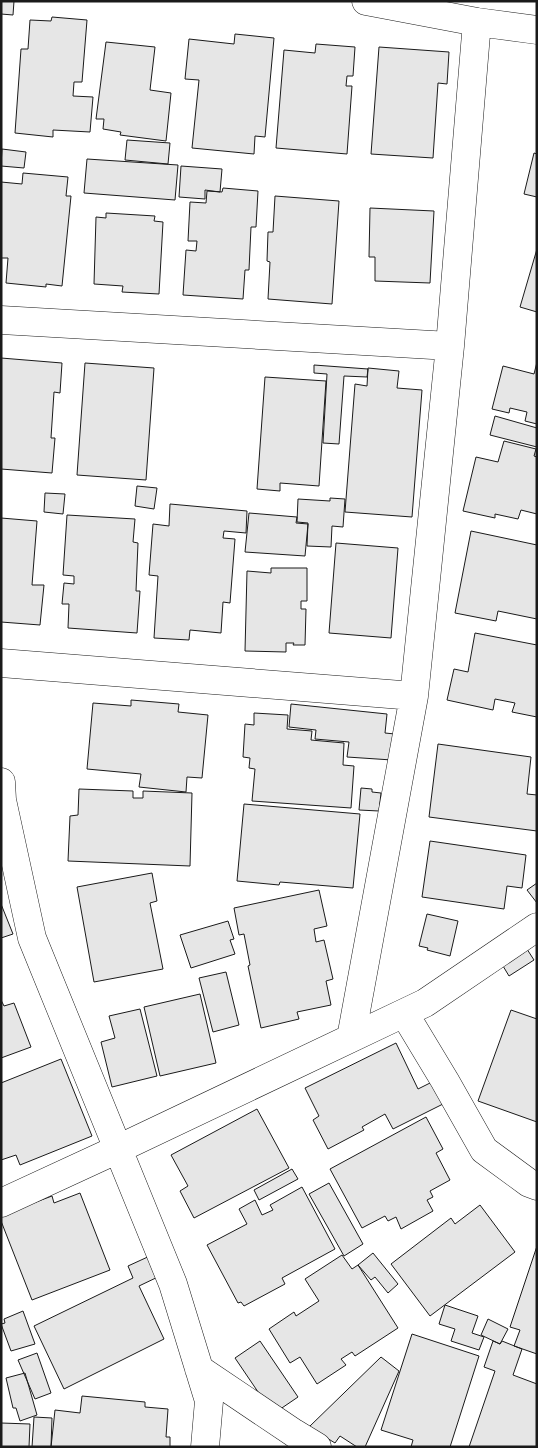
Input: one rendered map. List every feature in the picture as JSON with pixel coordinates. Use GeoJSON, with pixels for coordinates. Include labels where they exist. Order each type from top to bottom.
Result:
{"type":"FeatureCollection","features":[{"type":"Feature","properties":{"kind":"street"},"geometry":{"type":"LineString","coordinates":[[366,1],[477,22],[537,30]]}},
{"type":"Feature","properties":{"kind":"street"},"geometry":{"type":"LineString","coordinates":[[351,1038],[414,696],[450,346],[477,22]]}},
{"type":"Feature","properties":{"kind":"street"},"geometry":{"type":"LineString","coordinates":[[1,320],[450,346]]}},
{"type":"Feature","properties":{"kind":"street"},"geometry":{"type":"LineString","coordinates":[[1,662],[414,696]]}},
{"type":"Feature","properties":{"kind":"street"},"geometry":{"type":"LineString","coordinates":[[1,782],[2,800],[32,938],[173,1284],[199,1368],[209,1401],[205,1447]]}},
{"type":"Feature","properties":{"kind":"street"},"geometry":{"type":"LineString","coordinates":[[1,1203],[118,1150],[425,1003],[537,927]]}},
{"type":"Feature","properties":{"kind":"street"},"geometry":{"type":"LineString","coordinates":[[404,1013],[484,1150],[529,1183],[537,1186]]}},
{"type":"Feature","properties":{"kind":"street"},"geometry":{"type":"LineString","coordinates":[[199,1368],[317,1447]]}},
{"type":"Feature","properties":{"kind":"building"},"geometry":{"type":"Polygon","coordinates":[[[1,1],[14,1],[13,15],[1,14],[1,1]]]}},
{"type":"Feature","properties":{"kind":"building"},"geometry":{"type":"Polygon","coordinates":[[[52,17],[87,20],[82,82],[74,82],[73,96],[93,97],[90,132],[53,130],[53,137],[15,133],[21,49],[28,49],[30,20],[51,21],[52,17]]]}},
{"type":"Feature","properties":{"kind":"building"},"geometry":{"type":"Polygon","coordinates":[[[235,34],[274,38],[265,137],[255,136],[254,154],[192,148],[199,80],[185,79],[189,39],[234,44],[235,34]]]}},
{"type":"Feature","properties":{"kind":"building"},"geometry":{"type":"Polygon","coordinates":[[[106,42],[155,47],[150,90],[171,93],[166,141],[120,135],[121,132],[103,129],[104,119],[96,119],[106,42]]]}},
{"type":"Feature","properties":{"kind":"building"},"geometry":{"type":"Polygon","coordinates":[[[316,44],[355,47],[353,76],[347,76],[346,86],[352,86],[347,154],[276,148],[284,50],[315,53],[316,44]]]}},
{"type":"Feature","properties":{"kind":"building"},"geometry":{"type":"Polygon","coordinates":[[[379,47],[449,52],[447,84],[438,83],[433,158],[371,154],[379,47]]]}},
{"type":"Feature","properties":{"kind":"building"},"geometry":{"type":"Polygon","coordinates":[[[127,140],[170,143],[168,164],[125,160],[127,140]]]}},
{"type":"Feature","properties":{"kind":"building"},"geometry":{"type":"Polygon","coordinates":[[[2,149],[26,152],[24,168],[1,166],[2,149]]]}},
{"type":"Feature","properties":{"kind":"building"},"geometry":{"type":"Polygon","coordinates":[[[534,153],[537,154],[537,197],[524,194],[534,153]]]}},
{"type":"Feature","properties":{"kind":"building"},"geometry":{"type":"Polygon","coordinates":[[[87,159],[178,165],[175,200],[84,193],[87,159]]]}},
{"type":"Feature","properties":{"kind":"building"},"geometry":{"type":"Polygon","coordinates":[[[181,166],[222,169],[220,192],[205,190],[205,199],[179,197],[181,166]]]}},
{"type":"Feature","properties":{"kind":"building"},"geometry":{"type":"Polygon","coordinates":[[[23,173],[68,177],[66,196],[71,196],[62,286],[46,284],[46,287],[6,283],[8,258],[1,258],[1,182],[22,184],[23,173]]]}},
{"type":"Feature","properties":{"kind":"building"},"geometry":{"type":"Polygon","coordinates":[[[223,188],[258,191],[256,227],[251,227],[249,270],[245,270],[243,299],[183,295],[186,250],[196,251],[197,241],[188,241],[190,202],[206,203],[207,191],[222,192],[223,188]]]}},
{"type":"Feature","properties":{"kind":"building"},"geometry":{"type":"Polygon","coordinates":[[[275,196],[339,201],[332,304],[268,299],[270,262],[267,261],[268,232],[273,232],[275,196]]]}},
{"type":"Feature","properties":{"kind":"building"},"geometry":{"type":"Polygon","coordinates":[[[370,208],[434,211],[430,283],[375,281],[375,257],[369,257],[370,208]]]}},
{"type":"Feature","properties":{"kind":"building"},"geometry":{"type":"Polygon","coordinates":[[[106,213],[155,216],[154,221],[163,222],[159,294],[122,292],[123,286],[94,284],[96,217],[106,218],[106,213]]]}},
{"type":"Feature","properties":{"kind":"building"},"geometry":{"type":"Polygon","coordinates":[[[537,249],[537,312],[520,307],[537,249]]]}},
{"type":"Feature","properties":{"kind":"building"},"geometry":{"type":"Polygon","coordinates":[[[1,358],[62,363],[60,393],[54,392],[51,438],[55,438],[52,473],[1,469],[1,358]]]}},
{"type":"Feature","properties":{"kind":"building"},"geometry":{"type":"Polygon","coordinates":[[[537,362],[537,424],[525,421],[527,412],[510,408],[509,413],[492,409],[503,366],[534,374],[537,362]]]}},
{"type":"Feature","properties":{"kind":"building"},"geometry":{"type":"Polygon","coordinates":[[[85,363],[154,368],[146,480],[77,475],[85,363]]]}},
{"type":"Feature","properties":{"kind":"building"},"geometry":{"type":"Polygon","coordinates":[[[314,365],[368,369],[367,377],[344,376],[339,444],[323,443],[327,374],[314,373],[314,365]]]}},
{"type":"Feature","properties":{"kind":"building"},"geometry":{"type":"Polygon","coordinates":[[[368,368],[399,371],[397,388],[422,390],[412,517],[345,512],[355,384],[367,386],[368,368]]]}},
{"type":"Feature","properties":{"kind":"building"},"geometry":{"type":"Polygon","coordinates":[[[265,377],[326,381],[319,486],[280,483],[280,491],[257,489],[265,377]]]}},
{"type":"Feature","properties":{"kind":"building"},"geometry":{"type":"Polygon","coordinates":[[[495,416],[537,428],[537,447],[490,435],[495,416]]]}},
{"type":"Feature","properties":{"kind":"building"},"geometry":{"type":"Polygon","coordinates":[[[504,441],[536,449],[534,456],[537,457],[537,514],[521,510],[518,519],[495,514],[495,518],[463,511],[476,457],[498,462],[504,441]]]}},
{"type":"Feature","properties":{"kind":"building"},"geometry":{"type":"Polygon","coordinates":[[[137,486],[157,488],[154,509],[135,506],[137,486]]]}},
{"type":"Feature","properties":{"kind":"building"},"geometry":{"type":"Polygon","coordinates":[[[45,493],[65,494],[63,514],[44,512],[45,493]]]}},
{"type":"Feature","properties":{"kind":"building"},"geometry":{"type":"Polygon","coordinates":[[[330,498],[345,499],[343,527],[332,526],[331,547],[307,546],[308,523],[297,522],[298,499],[330,501],[330,498]]]}},
{"type":"Feature","properties":{"kind":"building"},"geometry":{"type":"Polygon","coordinates":[[[170,504],[247,511],[246,533],[224,531],[223,538],[235,539],[230,603],[223,602],[221,633],[190,630],[189,640],[154,638],[158,576],[149,575],[153,524],[169,526],[170,504]]]}},
{"type":"Feature","properties":{"kind":"building"},"geometry":{"type":"Polygon","coordinates":[[[249,513],[297,517],[296,523],[308,524],[305,556],[245,552],[249,513]]]}},
{"type":"Feature","properties":{"kind":"building"},"geometry":{"type":"Polygon","coordinates":[[[67,515],[135,519],[133,542],[138,543],[136,591],[140,591],[137,633],[68,628],[69,604],[62,604],[64,583],[74,584],[74,576],[63,575],[67,515]]]}},
{"type":"Feature","properties":{"kind":"building"},"geometry":{"type":"Polygon","coordinates":[[[1,518],[37,521],[32,585],[44,585],[40,625],[1,622],[1,518]]]}},
{"type":"Feature","properties":{"kind":"building"},"geometry":{"type":"Polygon","coordinates":[[[471,531],[537,545],[537,619],[498,611],[496,621],[455,613],[471,531]]]}},
{"type":"Feature","properties":{"kind":"building"},"geometry":{"type":"Polygon","coordinates":[[[336,543],[398,548],[391,638],[329,633],[336,543]]]}},
{"type":"Feature","properties":{"kind":"building"},"geometry":{"type":"Polygon","coordinates":[[[271,568],[307,568],[307,601],[301,601],[301,609],[306,609],[305,645],[286,643],[286,652],[245,651],[247,571],[271,573],[271,568]]]}},
{"type":"Feature","properties":{"kind":"building"},"geometry":{"type":"Polygon","coordinates":[[[475,633],[537,645],[537,717],[512,712],[515,703],[495,699],[493,710],[447,700],[454,669],[468,672],[475,633]]]}},
{"type":"Feature","properties":{"kind":"building"},"geometry":{"type":"Polygon","coordinates":[[[131,700],[179,704],[178,712],[208,715],[202,778],[187,777],[186,792],[139,787],[141,774],[87,769],[93,703],[131,706],[131,700]]]}},
{"type":"Feature","properties":{"kind":"building"},"geometry":{"type":"Polygon","coordinates":[[[291,704],[387,714],[385,733],[395,734],[392,760],[347,757],[349,742],[315,739],[316,730],[289,727],[291,704]]]}},
{"type":"Feature","properties":{"kind":"building"},"geometry":{"type":"Polygon","coordinates":[[[254,713],[288,715],[287,729],[312,731],[311,740],[344,743],[343,765],[354,766],[351,808],[252,801],[255,769],[249,768],[250,758],[243,757],[245,724],[254,725],[254,713]]]}},
{"type":"Feature","properties":{"kind":"building"},"geometry":{"type":"Polygon","coordinates":[[[438,744],[531,757],[527,794],[537,795],[537,831],[429,817],[438,744]]]}},
{"type":"Feature","properties":{"kind":"building"},"geometry":{"type":"Polygon","coordinates":[[[361,788],[372,789],[372,792],[381,793],[379,811],[359,810],[361,788]]]}},
{"type":"Feature","properties":{"kind":"building"},"geometry":{"type":"Polygon","coordinates":[[[79,789],[133,791],[133,798],[143,798],[143,791],[192,793],[190,866],[68,861],[70,816],[78,815],[79,789]]]}},
{"type":"Feature","properties":{"kind":"building"},"geometry":{"type":"Polygon","coordinates":[[[244,804],[360,814],[353,888],[280,882],[279,885],[237,881],[244,804]]]}},
{"type":"Feature","properties":{"kind":"building"},"geometry":{"type":"Polygon","coordinates":[[[430,841],[526,855],[522,888],[507,886],[504,909],[422,897],[430,841]]]}},
{"type":"Feature","properties":{"kind":"building"},"geometry":{"type":"Polygon","coordinates":[[[152,873],[157,901],[150,903],[163,969],[94,982],[77,887],[152,873]]]}},
{"type":"Feature","properties":{"kind":"building"},"geometry":{"type":"Polygon","coordinates":[[[537,883],[537,903],[527,890],[537,883]]]}},
{"type":"Feature","properties":{"kind":"building"},"geometry":{"type":"Polygon","coordinates":[[[319,890],[327,926],[314,929],[316,942],[324,940],[333,979],[326,981],[331,1005],[297,1012],[299,1019],[261,1028],[248,966],[250,965],[244,934],[239,935],[234,908],[319,890]]]}},
{"type":"Feature","properties":{"kind":"building"},"geometry":{"type":"Polygon","coordinates":[[[1,904],[13,934],[1,938],[1,904]]]}},
{"type":"Feature","properties":{"kind":"building"},"geometry":{"type":"Polygon","coordinates":[[[427,914],[458,921],[450,956],[419,946],[427,914]]]}},
{"type":"Feature","properties":{"kind":"building"},"geometry":{"type":"Polygon","coordinates":[[[228,921],[234,939],[230,940],[235,954],[191,968],[180,935],[228,921]]]}},
{"type":"Feature","properties":{"kind":"building"},"geometry":{"type":"Polygon","coordinates":[[[525,946],[534,960],[509,976],[500,961],[525,946]]]}},
{"type":"Feature","properties":{"kind":"building"},"geometry":{"type":"Polygon","coordinates":[[[226,972],[239,1025],[213,1032],[199,978],[226,972]]]}},
{"type":"Feature","properties":{"kind":"building"},"geometry":{"type":"Polygon","coordinates":[[[200,994],[216,1063],[160,1076],[144,1007],[200,994]]]}},
{"type":"Feature","properties":{"kind":"building"},"geometry":{"type":"Polygon","coordinates":[[[1,1000],[4,1006],[14,1003],[31,1047],[1,1058],[1,1000]]]}},
{"type":"Feature","properties":{"kind":"building"},"geometry":{"type":"Polygon","coordinates":[[[140,1009],[157,1076],[112,1087],[101,1042],[115,1038],[109,1016],[140,1009]]]}},
{"type":"Feature","properties":{"kind":"building"},"geometry":{"type":"Polygon","coordinates":[[[511,1010],[537,1019],[537,1122],[478,1101],[511,1010]]]}},
{"type":"Feature","properties":{"kind":"building"},"geometry":{"type":"Polygon","coordinates":[[[396,1043],[418,1089],[436,1080],[447,1102],[393,1129],[385,1114],[362,1127],[364,1130],[328,1149],[313,1120],[319,1116],[305,1088],[396,1043]]]}},
{"type":"Feature","properties":{"kind":"building"},"geometry":{"type":"Polygon","coordinates":[[[61,1059],[92,1136],[20,1165],[16,1155],[1,1160],[1,1083],[61,1059]]]}},
{"type":"Feature","properties":{"kind":"building"},"geometry":{"type":"Polygon","coordinates":[[[257,1109],[289,1168],[194,1218],[180,1191],[188,1186],[171,1155],[257,1109]]]}},
{"type":"Feature","properties":{"kind":"building"},"geometry":{"type":"Polygon","coordinates":[[[426,1117],[443,1149],[436,1153],[450,1180],[430,1191],[433,1197],[427,1200],[433,1211],[401,1229],[396,1217],[388,1221],[385,1216],[362,1228],[330,1169],[426,1117]]]}},
{"type":"Feature","properties":{"kind":"building"},"geometry":{"type":"Polygon","coordinates":[[[292,1169],[298,1179],[259,1200],[254,1190],[292,1169]]]}},
{"type":"Feature","properties":{"kind":"building"},"geometry":{"type":"Polygon","coordinates":[[[329,1183],[363,1244],[344,1256],[309,1194],[329,1183]]]}},
{"type":"Feature","properties":{"kind":"building"},"geometry":{"type":"Polygon","coordinates":[[[302,1187],[335,1249],[282,1278],[285,1284],[244,1306],[241,1302],[238,1303],[207,1245],[247,1224],[239,1209],[255,1200],[262,1215],[273,1210],[270,1205],[302,1187]]]}},
{"type":"Feature","properties":{"kind":"building"},"geometry":{"type":"Polygon","coordinates":[[[80,1193],[110,1270],[32,1300],[1,1221],[1,1215],[52,1196],[54,1203],[80,1193]]]}},
{"type":"Feature","properties":{"kind":"building"},"geometry":{"type":"Polygon","coordinates":[[[480,1205],[515,1252],[430,1316],[391,1264],[451,1218],[455,1224],[480,1205]]]}},
{"type":"Feature","properties":{"kind":"building"},"geometry":{"type":"Polygon","coordinates":[[[537,1246],[537,1354],[514,1346],[520,1330],[510,1327],[537,1246]]]}},
{"type":"Feature","properties":{"kind":"building"},"geometry":{"type":"Polygon","coordinates":[[[373,1253],[398,1284],[388,1293],[375,1277],[371,1280],[358,1265],[373,1253]]]}},
{"type":"Feature","properties":{"kind":"building"},"geometry":{"type":"Polygon","coordinates":[[[152,1255],[162,1275],[139,1286],[164,1339],[64,1389],[34,1326],[133,1278],[128,1266],[152,1255]]]}},
{"type":"Feature","properties":{"kind":"building"},"geometry":{"type":"Polygon","coordinates":[[[342,1255],[352,1269],[358,1265],[398,1328],[355,1356],[352,1352],[341,1359],[346,1365],[317,1384],[300,1357],[290,1363],[269,1329],[294,1312],[296,1316],[319,1301],[305,1279],[342,1255]]]}},
{"type":"Feature","properties":{"kind":"building"},"geometry":{"type":"Polygon","coordinates":[[[445,1305],[478,1316],[472,1333],[484,1337],[479,1350],[451,1341],[455,1329],[439,1324],[445,1305]]]}},
{"type":"Feature","properties":{"kind":"building"},"geometry":{"type":"Polygon","coordinates":[[[23,1311],[35,1344],[11,1351],[1,1324],[5,1323],[4,1319],[23,1311]]]}},
{"type":"Feature","properties":{"kind":"building"},"geometry":{"type":"Polygon","coordinates":[[[488,1319],[508,1329],[500,1344],[481,1335],[488,1319]]]}},
{"type":"Feature","properties":{"kind":"building"},"geometry":{"type":"Polygon","coordinates":[[[412,1334],[479,1356],[450,1447],[411,1447],[413,1440],[381,1430],[412,1334]]]}},
{"type":"Feature","properties":{"kind":"building"},"geometry":{"type":"Polygon","coordinates":[[[260,1341],[298,1397],[273,1414],[235,1358],[260,1341]]]}},
{"type":"Feature","properties":{"kind":"building"},"geometry":{"type":"Polygon","coordinates":[[[493,1341],[500,1344],[502,1341],[522,1349],[513,1375],[537,1384],[537,1447],[469,1447],[495,1371],[484,1367],[493,1341]]]}},
{"type":"Feature","properties":{"kind":"building"},"geometry":{"type":"Polygon","coordinates":[[[37,1353],[51,1393],[35,1399],[18,1360],[37,1353]]]}},
{"type":"Feature","properties":{"kind":"building"},"geometry":{"type":"Polygon","coordinates":[[[381,1357],[399,1371],[365,1447],[357,1447],[340,1436],[335,1443],[309,1427],[381,1357]]]}},
{"type":"Feature","properties":{"kind":"building"},"geometry":{"type":"Polygon","coordinates":[[[25,1373],[37,1415],[20,1421],[16,1408],[13,1408],[6,1378],[25,1373]]]}},
{"type":"Feature","properties":{"kind":"building"},"geometry":{"type":"Polygon","coordinates":[[[82,1396],[145,1402],[145,1407],[168,1409],[166,1437],[170,1437],[170,1447],[51,1447],[55,1410],[80,1413],[82,1396]]]}},
{"type":"Feature","properties":{"kind":"building"},"geometry":{"type":"Polygon","coordinates":[[[34,1417],[52,1418],[51,1447],[32,1447],[34,1417]]]}},
{"type":"Feature","properties":{"kind":"building"},"geometry":{"type":"Polygon","coordinates":[[[1,1423],[30,1424],[29,1447],[1,1447],[1,1423]]]}}]}
